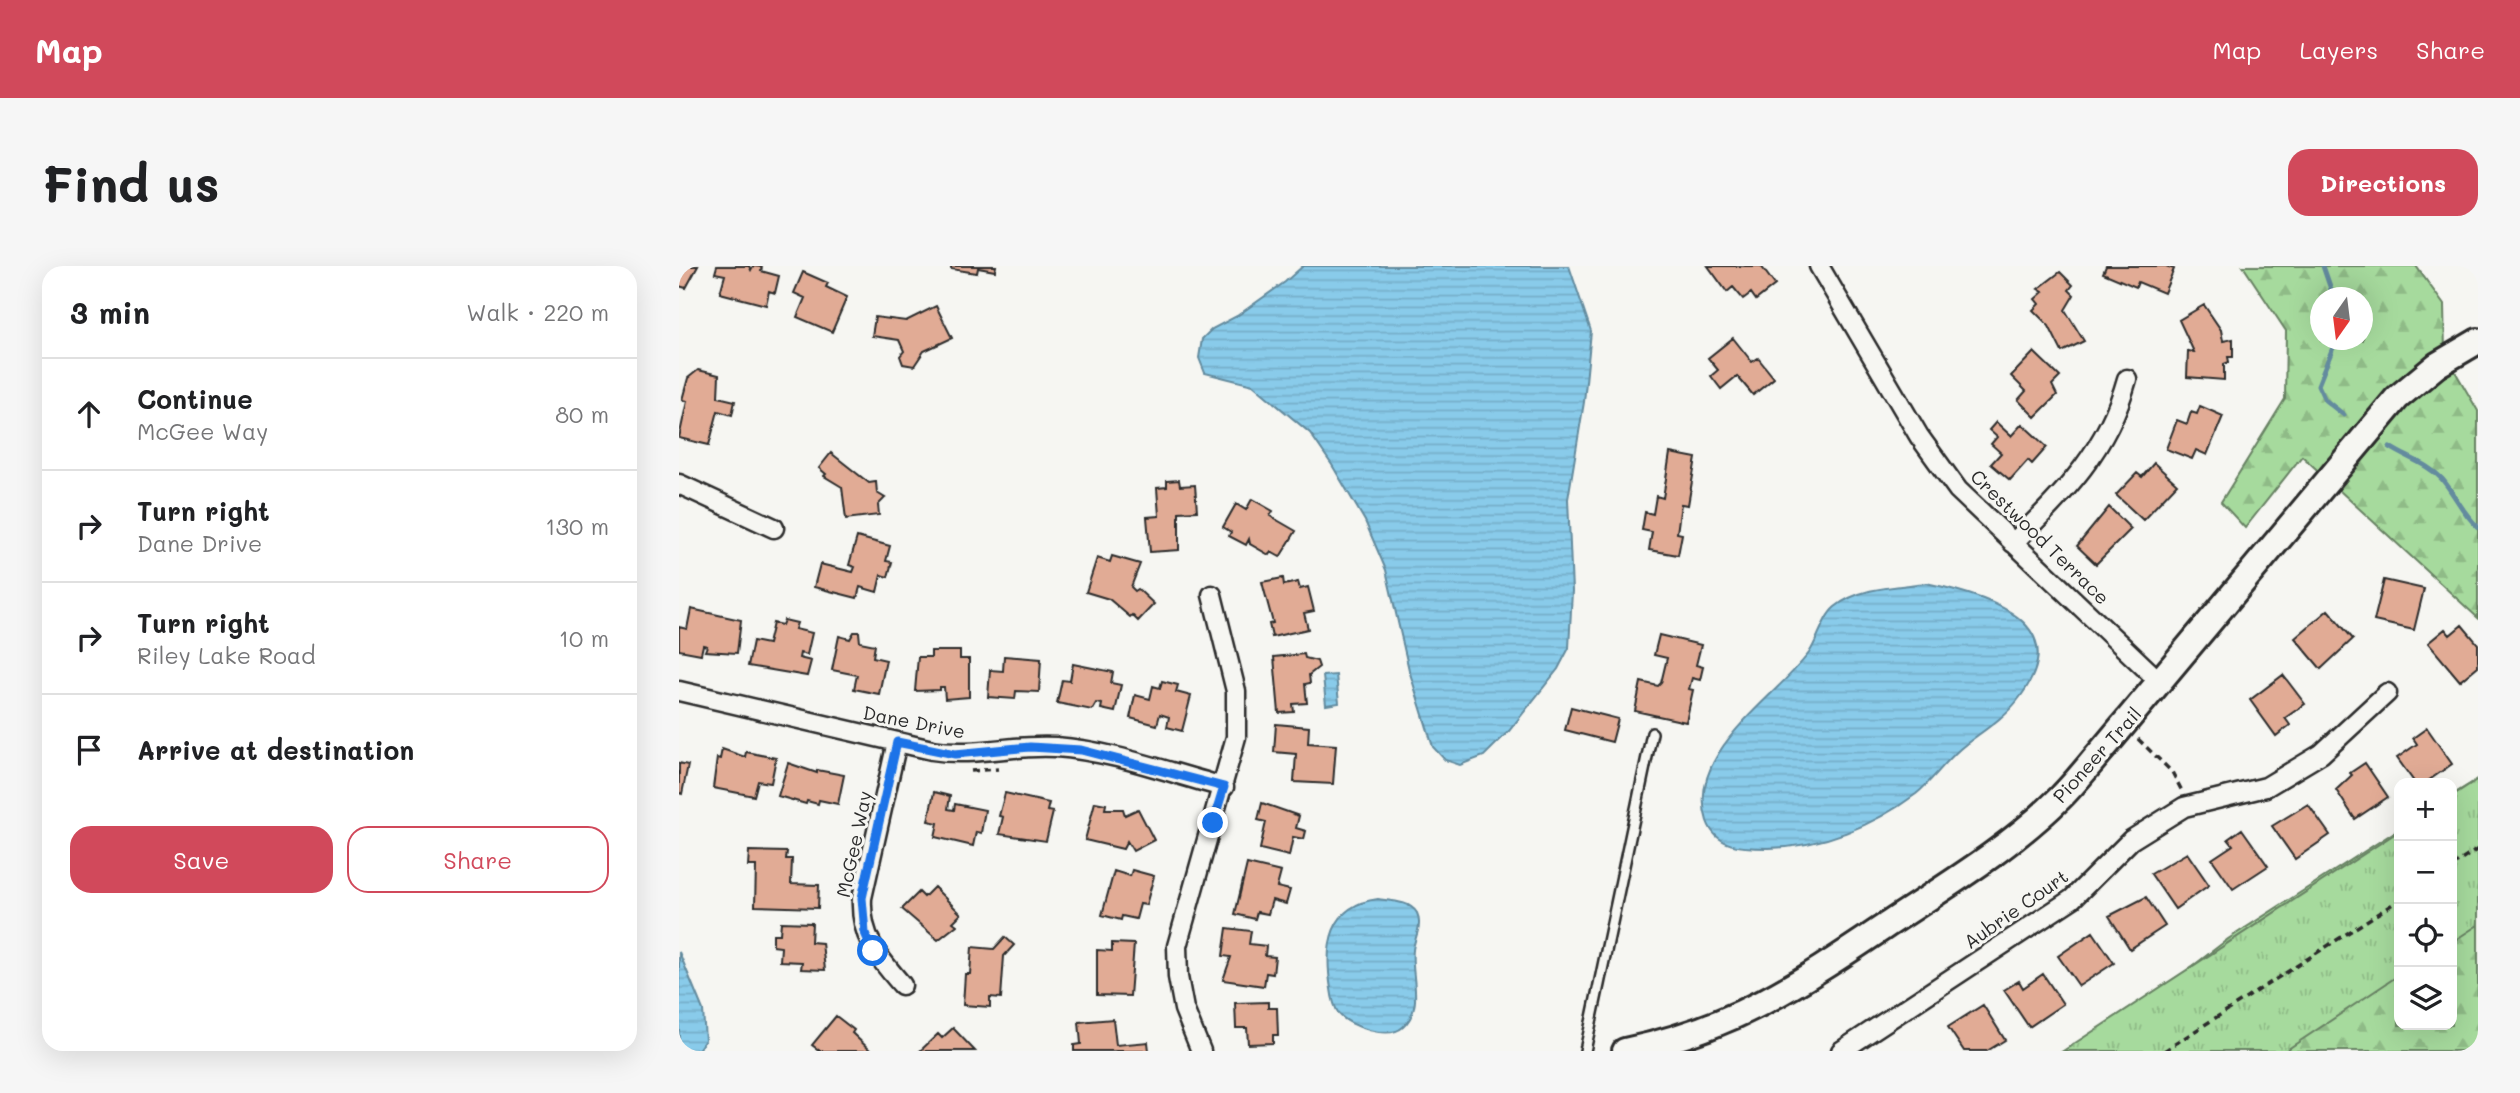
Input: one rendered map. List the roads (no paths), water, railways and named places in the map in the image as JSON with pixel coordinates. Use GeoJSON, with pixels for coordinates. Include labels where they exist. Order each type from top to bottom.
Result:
{"type":"FeatureCollection","features":[{"type":"Feature","properties":{"kind":"main road","name":"Pioneer Trail"},"geometry":{"type":"LineString","coordinates":[[1625,1051],[1666,1042],[1719,1025],[1767,1003],[2012,840],[2061,797],[2123,726],[2397,398],[2437,365],[2478,341]]}},
{"type":"Feature","properties":{"kind":"street","name":"Crestwood Terrace"},"geometry":{"type":"LineString","coordinates":[[1819,266],[1919,436],[1958,490],[2160,682]]}},
{"type":"Feature","properties":{"kind":"street"},"geometry":{"type":"LineString","coordinates":[[2013,543],[2071,486],[2102,442],[2120,406],[2127,379]]}},
{"type":"Feature","properties":{"kind":"street"},"geometry":{"type":"LineString","coordinates":[[679,484],[774,528]]}},
{"type":"Feature","properties":{"kind":"street"},"geometry":{"type":"LineString","coordinates":[[1201,1051],[1184,1009],[1178,977],[1177,946],[1224,787],[1236,737],[1237,703],[1232,667],[1212,594]]}},
{"type":"Feature","properties":{"kind":"street","name":"Dane Drive"},"geometry":{"type":"LineString","coordinates":[[679,691],[955,754],[1030,747],[1081,750],[1224,787]]}},
{"type":"Feature","properties":{"kind":"street","name":"Aubrie Court"},"geometry":{"type":"LineString","coordinates":[[1841,1051],[2072,899],[2131,840],[2189,805],[2266,787],[2321,754],[2387,693]]}},
{"type":"Feature","properties":{"kind":"street","name":"McGee Way"},"geometry":{"type":"LineString","coordinates":[[897,742],[862,898],[861,915],[873,951],[902,985]]}},
{"type":"Feature","properties":{"kind":"lane"},"geometry":{"type":"LineString","coordinates":[[1585,1051],[1652,733]]}},
{"type":"Feature","properties":{"kind":"water"},"geometry":{"type":"Polygon","coordinates":[[[1303,266],[1569,266],[1591,331],[1584,402],[1568,499],[1572,591],[1569,648],[1558,669],[1509,731],[1484,756],[1460,765],[1445,760],[1433,747],[1409,670],[1386,570],[1365,521],[1332,465],[1310,433],[1253,385],[1205,373],[1199,358],[1202,339],[1212,329],[1237,316],[1303,266]]]}},
{"type":"Feature","properties":{"kind":"water"},"geometry":{"type":"Polygon","coordinates":[[[1926,583],[1998,605],[2018,618],[2032,633],[2038,651],[2033,674],[2017,701],[1997,721],[1948,760],[1916,794],[1865,825],[1827,839],[1789,847],[1741,847],[1717,837],[1707,821],[1704,796],[1709,773],[1720,750],[1809,653],[1831,611],[1856,595],[1926,583]]]}},
{"type":"Feature","properties":{"kind":"water"},"geometry":{"type":"Polygon","coordinates":[[[1336,675],[1339,703],[1326,705],[1323,676],[1336,675]]]}},
{"type":"Feature","properties":{"kind":"water"},"geometry":{"type":"Polygon","coordinates":[[[1378,899],[1410,906],[1419,918],[1413,950],[1413,1010],[1403,1027],[1389,1032],[1370,1030],[1344,1019],[1333,999],[1329,973],[1330,943],[1333,930],[1340,919],[1362,903],[1378,899]]]}},
{"type":"Feature","properties":{"kind":"water"},"geometry":{"type":"Polygon","coordinates":[[[679,952],[703,1010],[705,1040],[697,1051],[679,1051],[679,952]]]}},
{"type":"Feature","properties":{"kind":"waterway"},"geometry":{"type":"LineString","coordinates":[[2323,266],[2330,287]]}},
{"type":"Feature","properties":{"kind":"waterway"},"geometry":{"type":"LineString","coordinates":[[2332,350],[2318,385],[2325,400],[2344,415]]}},
{"type":"Feature","properties":{"kind":"waterway"},"geometry":{"type":"LineString","coordinates":[[2390,447],[2424,465],[2442,479],[2467,516],[2478,527]]}}]}
